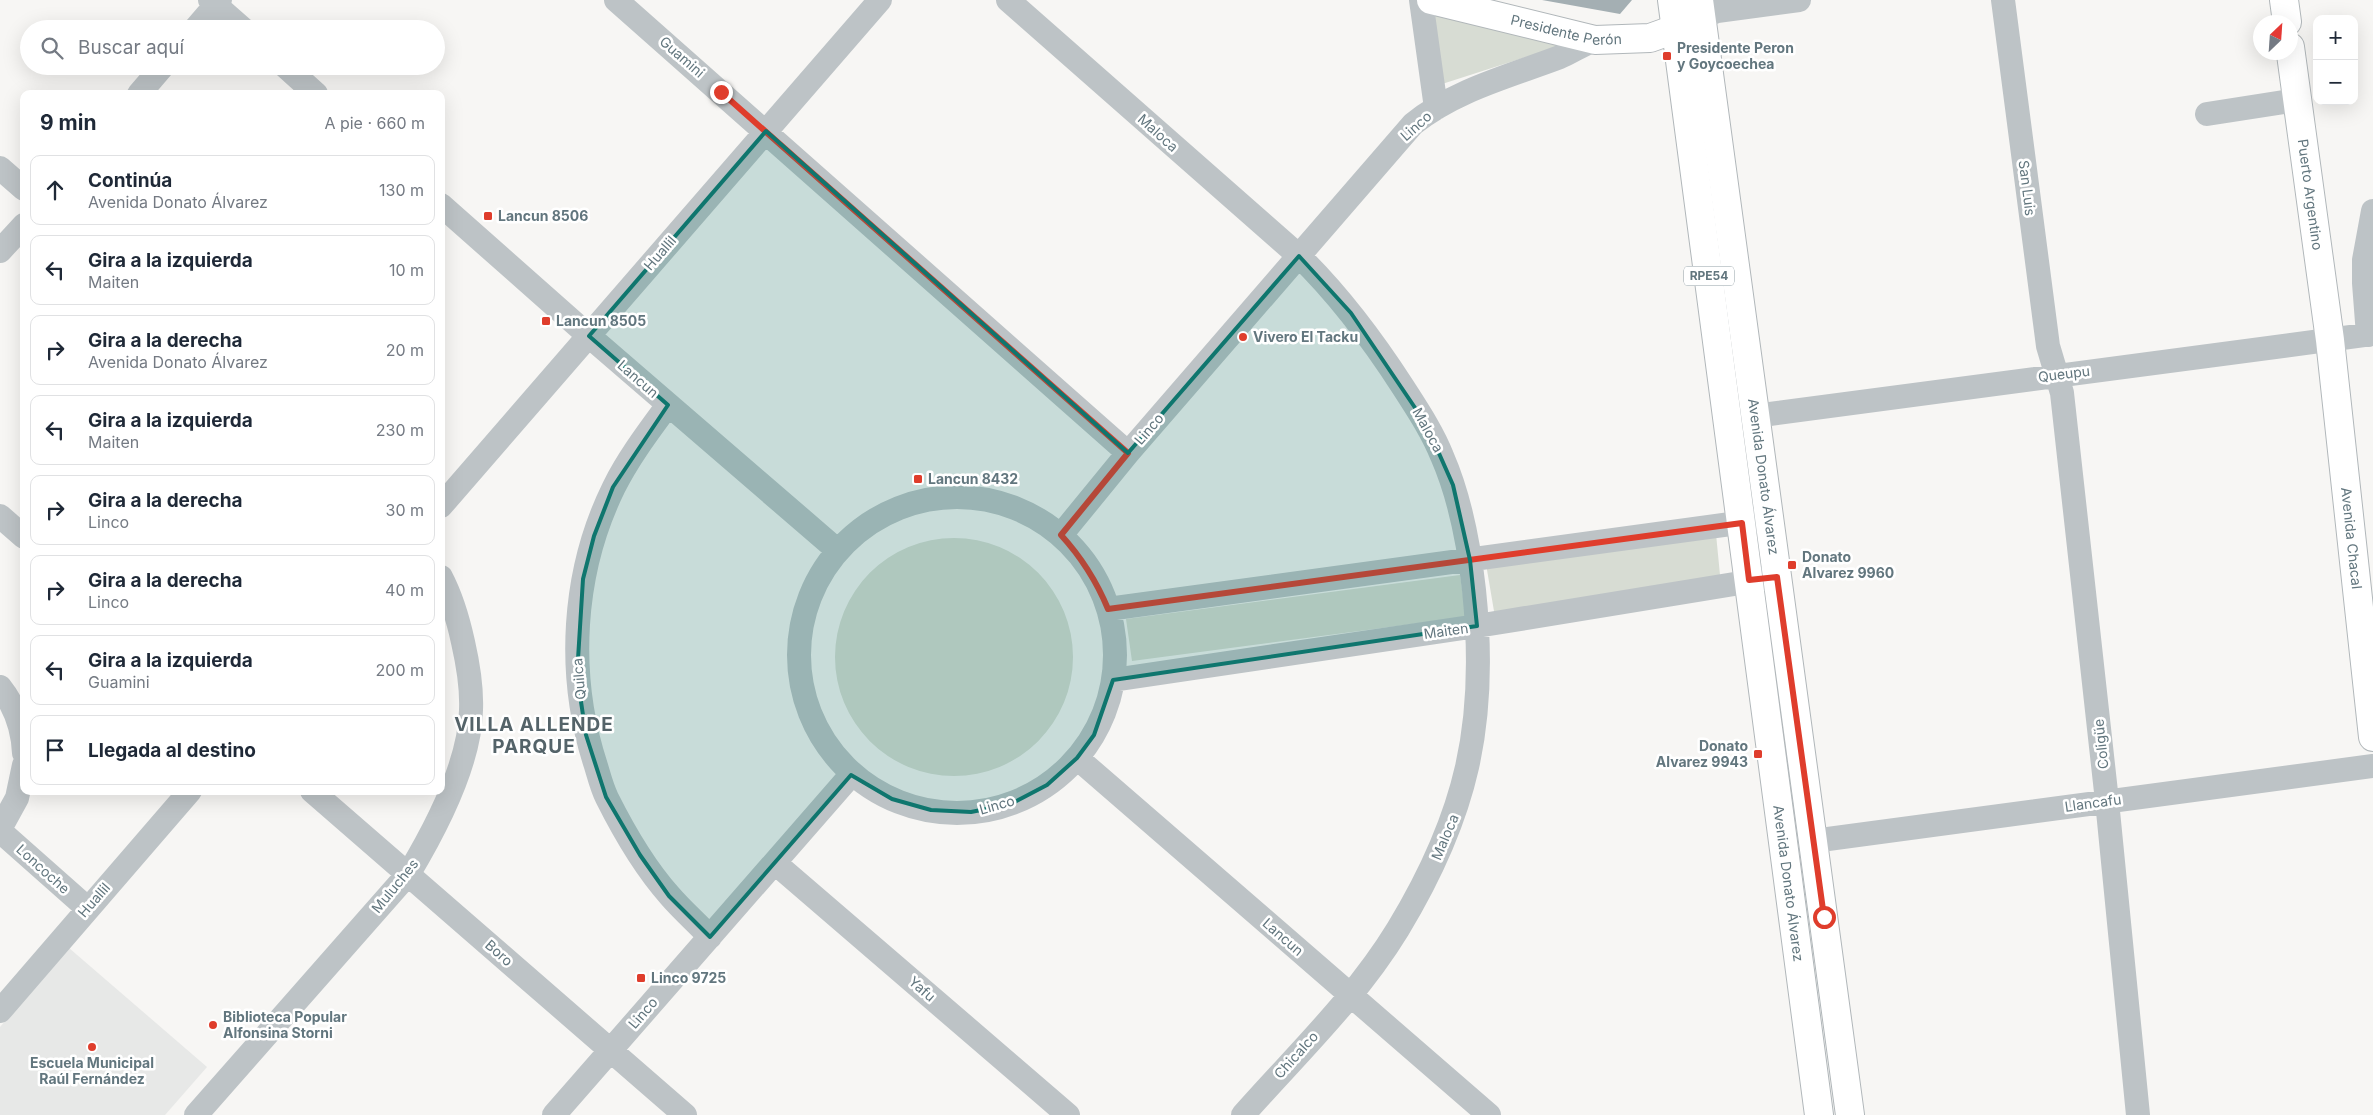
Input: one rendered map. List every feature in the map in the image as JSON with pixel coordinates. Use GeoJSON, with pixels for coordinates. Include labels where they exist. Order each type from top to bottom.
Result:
{"type":"FeatureCollection","features":[{"type":"Feature","properties":{"kind":"main road","name":"Presidente Perón"},"geometry":{"type":"LineString","coordinates":[[1430,0],[1595,40],[1650,38],[1675,28]]}},
{"type":"Feature","properties":{"kind":"main road","name":"RPE54"},"geometry":{"type":"LineString","coordinates":[[1672,0],[1675,28]]}},
{"type":"Feature","properties":{"kind":"main road"},"geometry":{"type":"LineString","coordinates":[[2284,0],[2286,15]]}},
{"type":"Feature","properties":{"kind":"main road","name":"Avenida Donato Álvarez"},"geometry":{"type":"LineString","coordinates":[[1700,8],[1850,1115]]}},
{"type":"Feature","properties":{"kind":"main road","name":"Avenida Donato Álvarez"},"geometry":{"type":"LineString","coordinates":[[1675,28],[1819,1115]]}},
{"type":"Feature","properties":{"kind":"main road","name":"Puerto Argentino"},"geometry":{"type":"LineString","coordinates":[[2292,60],[2330,340]]}},
{"type":"Feature","properties":{"kind":"main road","name":"Avenida Chacal"},"geometry":{"type":"LineString","coordinates":[[2330,340],[2373,737]]}},
{"type":"Feature","properties":{"kind":"street","name":"Guamini"},"geometry":{"type":"LineString","coordinates":[[616,0],[1128,453]]}},
{"type":"Feature","properties":{"kind":"street","name":"Huallil"},"geometry":{"type":"LineString","coordinates":[[445,501],[880,0]]}},
{"type":"Feature","properties":{"kind":"street","name":"Maloca"},"geometry":{"type":"LineString","coordinates":[[1008,0],[1299,256],[1328,284],[1382,355],[1426,424],[1442,455],[1453,484],[1470,560],[1478,626],[1478,695],[1471,755],[1460,798],[1446,838],[1423,886],[1392,938],[1350,995]]}},
{"type":"Feature","properties":{"kind":"street"},"geometry":{"type":"LineString","coordinates":[[1421,0],[1436,108]]}},
{"type":"Feature","properties":{"kind":"street","name":"Presidente Perón"},"geometry":{"type":"LineString","coordinates":[[1675,28],[1700,8],[1717,11],[1799,0]]}},
{"type":"Feature","properties":{"kind":"street","name":"San Luis"},"geometry":{"type":"LineString","coordinates":[[2003,0],[2048,346],[2057,375]]}},
{"type":"Feature","properties":{"kind":"street"},"geometry":{"type":"LineString","coordinates":[[202,20],[216,2],[234,20]]}},
{"type":"Feature","properties":{"kind":"street","name":"Linco"},"geometry":{"type":"LineString","coordinates":[[1061,535],[1128,453],[1413,124],[1457,96],[1568,54],[1595,40]]}},
{"type":"Feature","properties":{"kind":"street"},"geometry":{"type":"LineString","coordinates":[[141,90],[154,75]]}},
{"type":"Feature","properties":{"kind":"street"},"geometry":{"type":"LineString","coordinates":[[295,75],[312,90]]}},
{"type":"Feature","properties":{"kind":"street"},"geometry":{"type":"LineString","coordinates":[[2206,114],[2297,100]]}},
{"type":"Feature","properties":{"kind":"street"},"geometry":{"type":"LineString","coordinates":[[0,168],[20,186]]}},
{"type":"Feature","properties":{"kind":"street","name":"Lancun"},"geometry":{"type":"LineString","coordinates":[[445,209],[588,336],[837,550]]}},
{"type":"Feature","properties":{"kind":"street"},"geometry":{"type":"LineString","coordinates":[[2371,335],[2364,283],[2364,260],[2373,211]]}},
{"type":"Feature","properties":{"kind":"street"},"geometry":{"type":"LineString","coordinates":[[0,251],[20,228]]}},
{"type":"Feature","properties":{"kind":"street","name":"Queupu"},"geometry":{"type":"LineString","coordinates":[[1755,416],[2371,335]]}},
{"type":"Feature","properties":{"kind":"street","name":"Coligüe"},"geometry":{"type":"LineString","coordinates":[[2057,375],[2062,393],[2107,801],[2138,1115]]}},
{"type":"Feature","properties":{"kind":"street","name":"Quilca"},"geometry":{"type":"LineString","coordinates":[[668,405],[631,455],[614,487],[594,536],[583,579],[577,634],[578,675],[586,735],[606,796],[640,855],[669,896],[710,936]]}},
{"type":"Feature","properties":{"kind":"street","name":"Linco"},"geometry":{"type":"LineString","coordinates":[[965,497],[1000,503],[1034,517],[1061,535],[1082,558],[1098,583],[1108,609],[1115,644],[1113,680],[1106,708],[1094,734],[1077,758],[1047,785],[1011,804],[971,812],[930,810],[892,799],[851,775],[828,746],[808,709],[799,668],[801,626],[814,586],[837,550],[864,526],[895,509],[929,499],[965,497]]}},
{"type":"Feature","properties":{"kind":"street"},"geometry":{"type":"LineString","coordinates":[[0,516],[20,534]]}},
{"type":"Feature","properties":{"kind":"street"},"geometry":{"type":"LineString","coordinates":[[1108,609],[1769,518]]}},
{"type":"Feature","properties":{"kind":"street","name":"Maiten"},"geometry":{"type":"LineString","coordinates":[[1113,680],[1478,626],[1749,580],[1777,577]]}},
{"type":"Feature","properties":{"kind":"street","name":"Muluches"},"geometry":{"type":"LineString","coordinates":[[196,1115],[409,873],[446,805],[463,760],[471,712],[469,668],[458,619],[445,587]]}},
{"type":"Feature","properties":{"kind":"street"},"geometry":{"type":"LineString","coordinates":[[0,688],[13,708],[20,726]]}},
{"type":"Feature","properties":{"kind":"street","name":"Lancun"},"geometry":{"type":"LineString","coordinates":[[1077,758],[1489,1115]]}},
{"type":"Feature","properties":{"kind":"street","name":"Llancafu"},"geometry":{"type":"LineString","coordinates":[[1813,841],[2373,766]]}},
{"type":"Feature","properties":{"kind":"street","name":"Linco"},"geometry":{"type":"LineString","coordinates":[[554,1115],[851,775]]}},
{"type":"Feature","properties":{"kind":"street"},"geometry":{"type":"LineString","coordinates":[[0,830],[17,798],[20,784]]}},
{"type":"Feature","properties":{"kind":"street","name":"Huallil"},"geometry":{"type":"LineString","coordinates":[[0,1011],[186,795]]}},
{"type":"Feature","properties":{"kind":"street","name":"Boro"},"geometry":{"type":"LineString","coordinates":[[317,795],[409,873],[685,1115]]}},
{"type":"Feature","properties":{"kind":"street","name":"Loncoche"},"geometry":{"type":"LineString","coordinates":[[0,830],[87,908]]}},
{"type":"Feature","properties":{"kind":"street","name":"Yafu"},"geometry":{"type":"LineString","coordinates":[[775,863],[1068,1115]]}},
{"type":"Feature","properties":{"kind":"street","name":"Chicalco"},"geometry":{"type":"LineString","coordinates":[[1243,1115],[1350,995]]}},
{"type":"Feature","properties":{"kind":"highlighted area"},"geometry":{"type":"Polygon","coordinates":[[[766,131],[1128,453],[1299,256],[1351,313],[1426,424],[1453,485],[1470,560],[1477,626],[1113,680],[1094,735],[1077,758],[1047,785],[1011,804],[971,812],[931,810],[892,799],[851,775],[710,937],[669,896],[640,855],[606,797],[586,735],[577,675],[583,579],[594,536],[613,487],[668,405],[589,336],[766,131]]]}},
{"type":"Feature","properties":{"kind":"shaded area"},"geometry":{"type":"Polygon","coordinates":[[[1430,0],[1570,43],[1439,85],[1430,0]]]}},
{"type":"Feature","properties":{"kind":"shaded area"},"geometry":{"type":"Polygon","coordinates":[[[1716,534],[1720,575],[1495,617],[1486,564],[1716,534]]]}},
{"type":"Feature","properties":{"kind":"shaded area"},"geometry":{"type":"Polygon","coordinates":[[[942,538],[966,538],[989,543],[1010,552],[1030,565],[1046,581],[1059,601],[1068,622],[1073,645],[1071,680],[1064,703],[1046,733],[1030,749],[1010,762],[989,771],[966,776],[942,776],[919,771],[898,762],[878,749],[862,733],[849,713],[840,692],[835,669],[835,645],[840,622],[849,601],[862,581],[878,565],[898,552],[919,543],[942,538]]]}},
{"type":"Feature","properties":{"kind":"shaded area"},"geometry":{"type":"Polygon","coordinates":[[[1460,575],[1466,617],[1132,661],[1126,619],[1460,575]]]}},
{"type":"Feature","properties":{"kind":"shaded area","name":"Escuela Municipal Raúl Fernández"},"geometry":{"type":"Polygon","coordinates":[[[69,948],[207,1067],[165,1115],[0,1115],[0,1027],[69,948]]]}},
{"type":"Feature","properties":{"kind":"building"},"geometry":{"type":"Polygon","coordinates":[[[1542,0],[1632,0],[1620,14],[1542,0]]]}},
{"type":"Feature","properties":{"kind":"place","name":"Presidente Peron y Goycoechea"},"geometry":{"type":"Point","coordinates":[1667,56]}},
{"type":"Feature","properties":{"kind":"place","name":"Lancun 8506"},"geometry":{"type":"Point","coordinates":[488,216]}},
{"type":"Feature","properties":{"kind":"place","name":"Lancun 8505"},"geometry":{"type":"Point","coordinates":[546,321]}},
{"type":"Feature","properties":{"kind":"place","name":"Vivero El Tacku"},"geometry":{"type":"Point","coordinates":[1243,337]}},
{"type":"Feature","properties":{"kind":"place","name":"Lancun 8432"},"geometry":{"type":"Point","coordinates":[918,479]}},
{"type":"Feature","properties":{"kind":"place","name":"Donato Alvarez 9960"},"geometry":{"type":"Point","coordinates":[1792,565]}},
{"type":"Feature","properties":{"kind":"place","name":"Donato Alvarez 9943"},"geometry":{"type":"Point","coordinates":[1758,754]}},
{"type":"Feature","properties":{"kind":"place","name":"Linco 9725"},"geometry":{"type":"Point","coordinates":[641,978]}},
{"type":"Feature","properties":{"kind":"place","name":"Biblioteca Popular Alfonsina Storni"},"geometry":{"type":"Point","coordinates":[213,1025]}},
{"type":"Feature","properties":{"kind":"place","name":"Escuela Municipal Raúl Fernández"},"geometry":{"type":"Point","coordinates":[92,1047]}},
{"type":"Feature","properties":{"kind":"district","name":"VILLA ALLENDE PARQUE"},"geometry":{"type":"Point","coordinates":[534,735]}},
{"type":"Feature","properties":{"kind":"route"},"geometry":{"type":"LineString","coordinates":[[721,92],[1128,453],[1061,535],[1082,558],[1098,583],[1108,609],[1742,523],[1749,580],[1777,577],[1824,917]]}}]}
